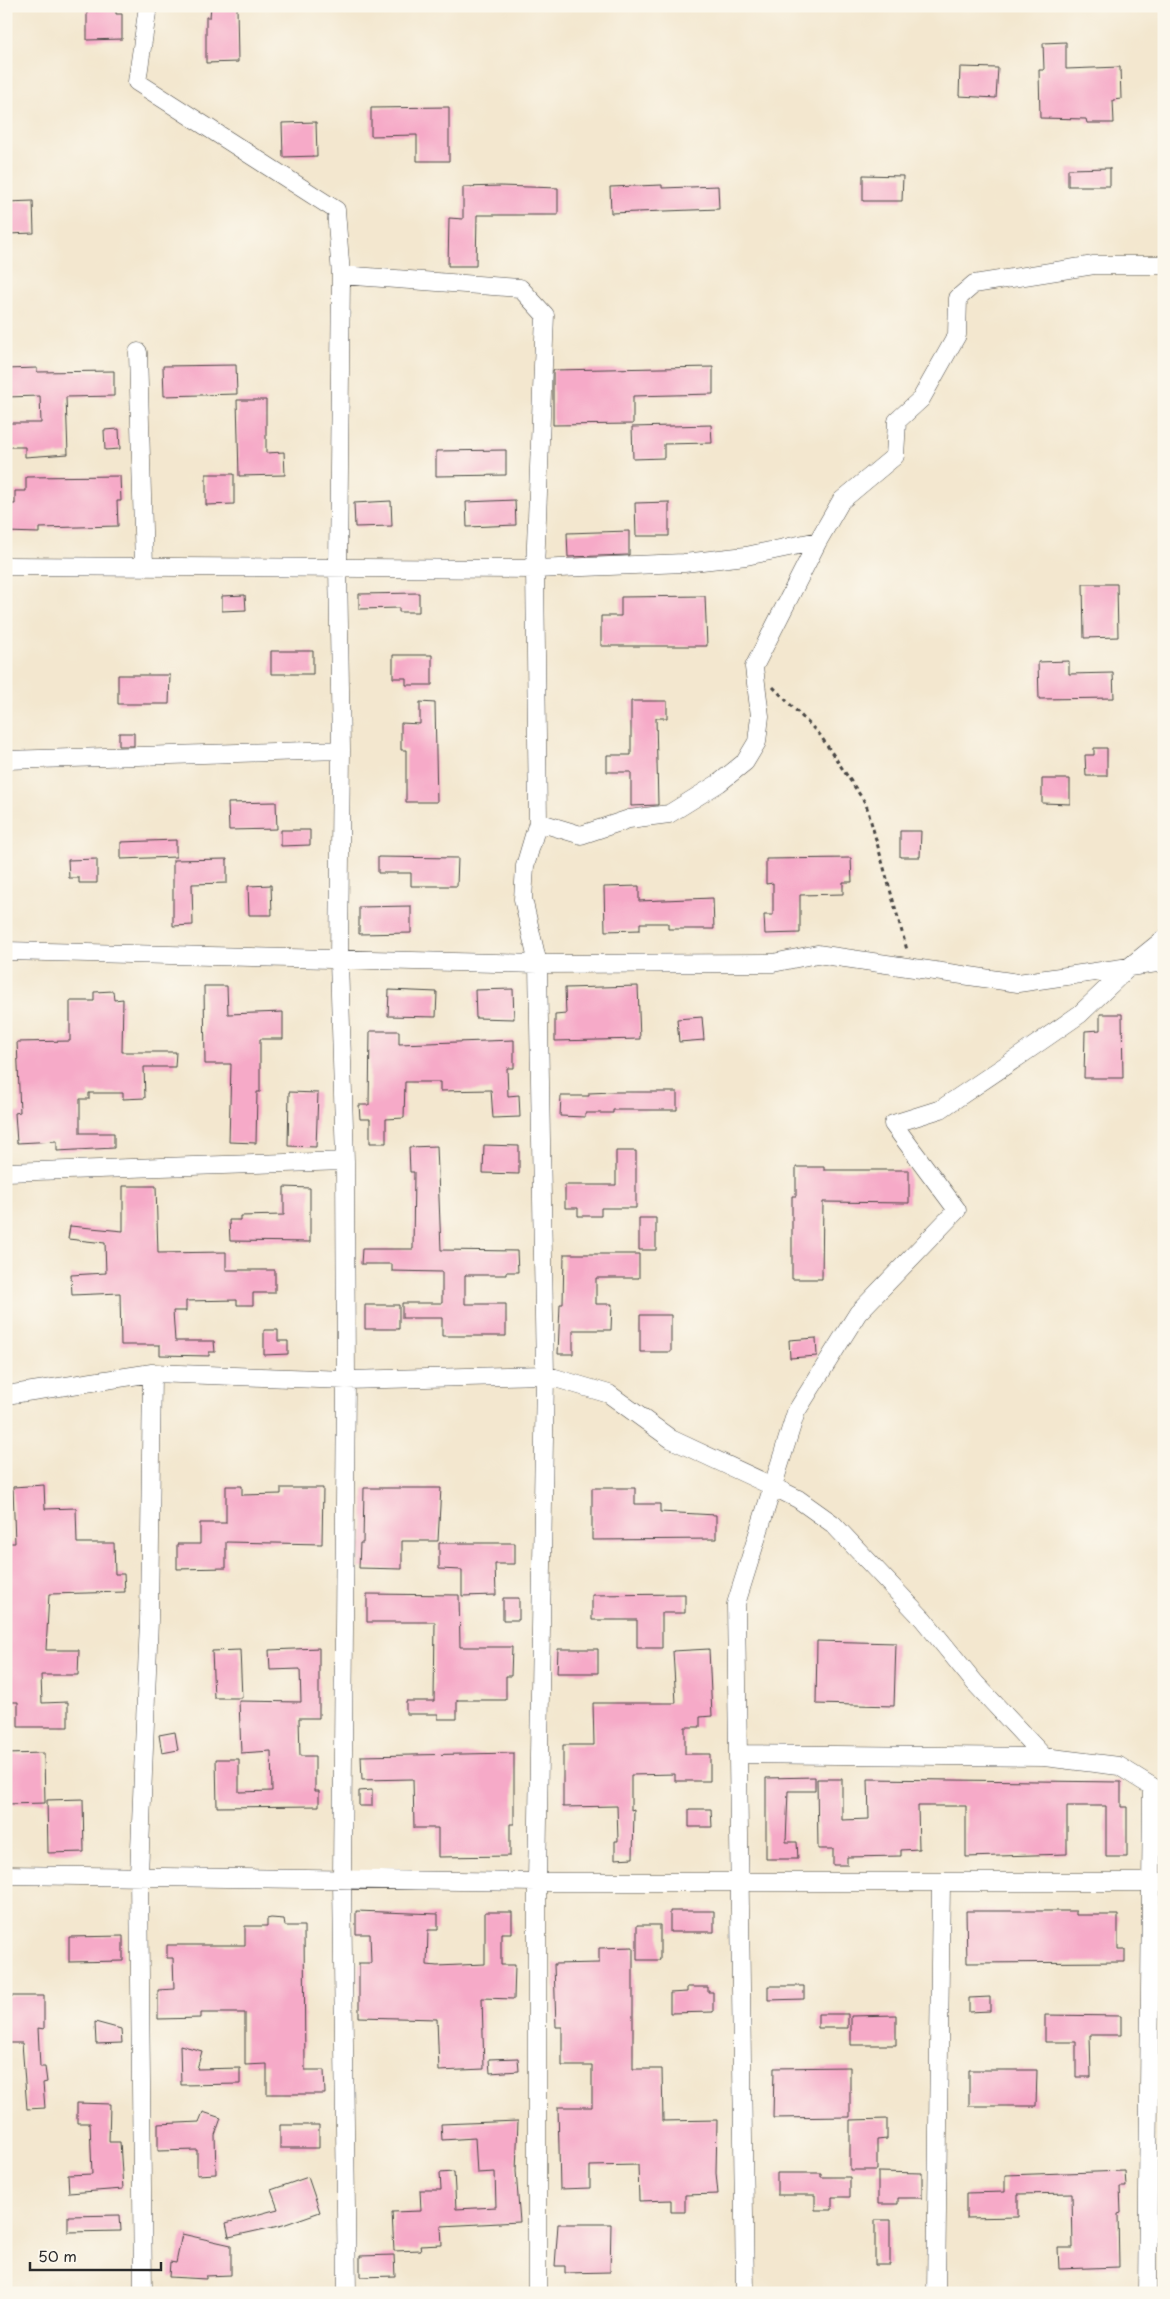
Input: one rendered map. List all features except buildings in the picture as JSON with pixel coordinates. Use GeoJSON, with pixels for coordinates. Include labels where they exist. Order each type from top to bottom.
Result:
{"type":"FeatureCollection","features":[{"type":"Feature","properties":{"kind":"street"},"geometry":{"type":"LineString","coordinates":[[148,6],[137,82],[336,210],[341,275],[338,566],[341,750],[338,960],[345,1161],[346,1380],[342,1878],[347,2293]]}},
{"type":"Feature","properties":{"kind":"street"},"geometry":{"type":"LineString","coordinates":[[538,822],[580,835],[629,819],[669,814],[718,783],[745,762],[757,742],[760,716],[754,667],[818,541],[841,502],[895,456],[897,421],[921,399],[957,335],[958,298],[974,284],[1094,265],[1164,265]]}},
{"type":"Feature","properties":{"kind":"street"},"geometry":{"type":"LineString","coordinates":[[341,275],[520,288],[545,315],[535,569],[538,822],[525,866],[522,899],[538,964],[545,1375],[538,1882],[537,2293]]}},
{"type":"Feature","properties":{"kind":"street"},"geometry":{"type":"LineString","coordinates":[[138,352],[144,566]]}},
{"type":"Feature","properties":{"kind":"street"},"geometry":{"type":"LineString","coordinates":[[6,566],[338,566],[535,569],[684,563],[746,556],[818,541]]}},
{"type":"Feature","properties":{"kind":"street"},"geometry":{"type":"LineString","coordinates":[[6,760],[341,750]]}},
{"type":"Feature","properties":{"kind":"street"},"geometry":{"type":"LineString","coordinates":[[745,2293],[736,1604],[772,1486],[796,1412],[853,1321],[957,1210],[893,1124],[941,1109],[1080,1014],[1128,968],[1164,939]]}},
{"type":"Feature","properties":{"kind":"street"},"geometry":{"type":"LineString","coordinates":[[6,951],[538,964],[773,963],[817,954],[1018,983],[1164,962]]}},
{"type":"Feature","properties":{"kind":"street"},"geometry":{"type":"LineString","coordinates":[[6,1172],[345,1161]]}},
{"type":"Feature","properties":{"kind":"street"},"geometry":{"type":"LineString","coordinates":[[6,1395],[152,1373],[346,1380],[545,1375],[609,1394],[671,1439],[798,1499],[833,1524],[923,1619],[975,1683],[1044,1758]]}},
{"type":"Feature","properties":{"kind":"street"},"geometry":{"type":"LineString","coordinates":[[143,2293],[139,1875],[150,1620],[152,1373]]}},
{"type":"Feature","properties":{"kind":"street"},"geometry":{"type":"LineString","coordinates":[[738,1754],[1044,1758],[1119,1766],[1158,1791],[1147,2293]]}},
{"type":"Feature","properties":{"kind":"street"},"geometry":{"type":"LineString","coordinates":[[6,1875],[139,1875],[538,1882],[1157,1882]]}},
{"type":"Feature","properties":{"kind":"street"},"geometry":{"type":"LineString","coordinates":[[936,2293],[941,1882]]}},
{"type":"Feature","properties":{"kind":"path"},"geometry":{"type":"LineString","coordinates":[[754,667],[820,735],[866,804],[905,936],[910,967]]}}]}
